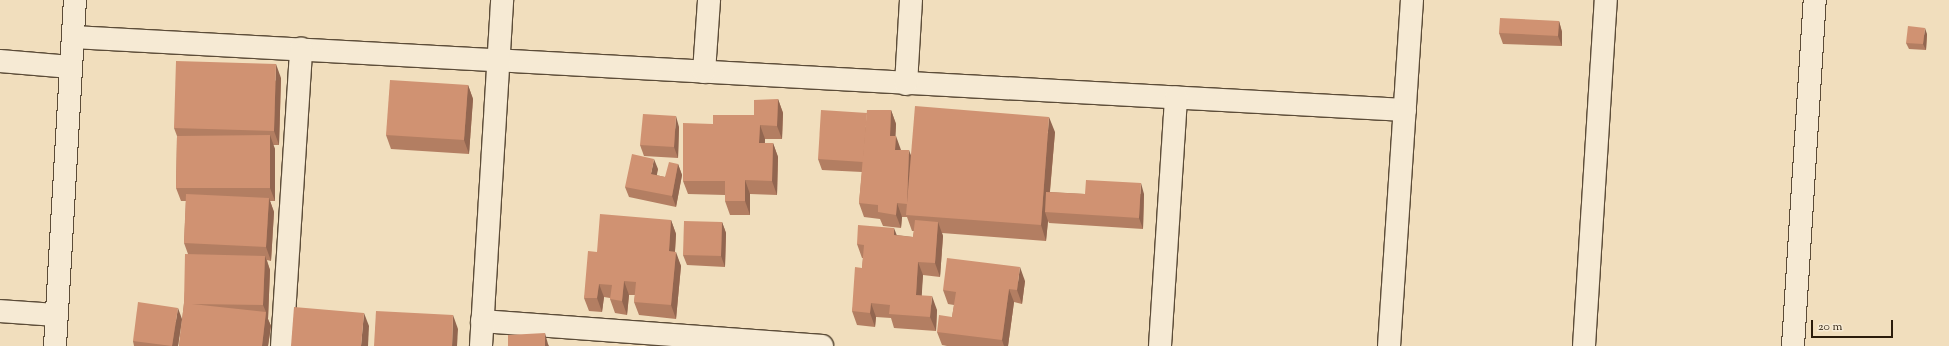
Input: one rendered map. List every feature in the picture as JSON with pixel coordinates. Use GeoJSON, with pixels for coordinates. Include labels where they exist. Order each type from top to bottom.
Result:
{"type":"FeatureCollection","features":[{"type":"Feature","properties":{"kind":"street"},"geometry":{"type":"LineString","coordinates":[[55,346],[76,0]]}},
{"type":"Feature","properties":{"kind":"street"},"geometry":{"type":"LineString","coordinates":[[481,346],[502,0]]}},
{"type":"Feature","properties":{"kind":"street"},"geometry":{"type":"LineString","coordinates":[[704,72],[708,0]]}},
{"type":"Feature","properties":{"kind":"street"},"geometry":{"type":"LineString","coordinates":[[906,84],[911,0]]}},
{"type":"Feature","properties":{"kind":"street"},"geometry":{"type":"LineString","coordinates":[[1389,346],[1412,0]]}},
{"type":"Feature","properties":{"kind":"street"},"geometry":{"type":"LineString","coordinates":[[1584,346],[1606,0]]}},
{"type":"Feature","properties":{"kind":"street"},"geometry":{"type":"LineString","coordinates":[[1793,346],[1815,0]]}},
{"type":"Feature","properties":{"kind":"street"},"geometry":{"type":"LineString","coordinates":[[73,37],[906,84],[1405,110]]}},
{"type":"Feature","properties":{"kind":"street"},"geometry":{"type":"LineString","coordinates":[[282,346],[301,49]]}},
{"type":"Feature","properties":{"kind":"street"},"geometry":{"type":"LineString","coordinates":[[0,61],[71,67]]}},
{"type":"Feature","properties":{"kind":"street"},"geometry":{"type":"LineString","coordinates":[[1160,346],[1176,98]]}},
{"type":"Feature","properties":{"kind":"street"},"geometry":{"type":"LineString","coordinates":[[0,311],[56,315]]}},
{"type":"Feature","properties":{"kind":"street"},"geometry":{"type":"LineString","coordinates":[[482,321],[822,346]]}},
{"type":"Feature","properties":{"kind":"building"},"geometry":{"type":"Polygon","coordinates":[[[1500,18],[1559,21],[1558,36],[1499,33],[1500,18]]]}},
{"type":"Feature","properties":{"kind":"building"},"geometry":{"type":"Polygon","coordinates":[[[1908,26],[1925,28],[1923,44],[1906,43],[1908,26]]]}},
{"type":"Feature","properties":{"kind":"building"},"geometry":{"type":"Polygon","coordinates":[[[176,61],[276,64],[274,131],[174,128],[176,61]]]}},
{"type":"Feature","properties":{"kind":"building"},"geometry":{"type":"Polygon","coordinates":[[[390,80],[468,85],[464,140],[386,135],[390,80]]]}},
{"type":"Feature","properties":{"kind":"building"},"geometry":{"type":"Polygon","coordinates":[[[778,99],[777,126],[760,125],[759,143],[773,143],[772,181],[745,180],[745,201],[725,201],[725,181],[683,181],[683,123],[713,124],[713,115],[754,115],[754,100],[778,99]]]}},
{"type":"Feature","properties":{"kind":"building"},"geometry":{"type":"Polygon","coordinates":[[[915,106],[1049,117],[1041,225],[906,215],[915,106]]]}},
{"type":"Feature","properties":{"kind":"building"},"geometry":{"type":"Polygon","coordinates":[[[821,110],[867,113],[863,162],[818,159],[821,110]]]}},
{"type":"Feature","properties":{"kind":"building"},"geometry":{"type":"Polygon","coordinates":[[[867,110],[891,110],[890,136],[896,136],[895,150],[909,150],[907,204],[897,203],[896,215],[878,212],[878,205],[859,203],[867,110]]]}},
{"type":"Feature","properties":{"kind":"building"},"geometry":{"type":"Polygon","coordinates":[[[643,114],[676,116],[674,147],[640,145],[643,114]]]}},
{"type":"Feature","properties":{"kind":"building"},"geometry":{"type":"Polygon","coordinates":[[[270,135],[270,188],[176,188],[177,136],[270,135]]]}},
{"type":"Feature","properties":{"kind":"building"},"geometry":{"type":"Polygon","coordinates":[[[632,154],[654,159],[651,174],[665,177],[669,162],[678,164],[672,196],[625,187],[632,154]]]}},
{"type":"Feature","properties":{"kind":"building"},"geometry":{"type":"Polygon","coordinates":[[[1086,180],[1141,183],[1139,218],[1045,212],[1046,192],[1085,194],[1086,180]]]}},
{"type":"Feature","properties":{"kind":"building"},"geometry":{"type":"Polygon","coordinates":[[[186,194],[269,198],[266,247],[184,243],[186,194]]]}},
{"type":"Feature","properties":{"kind":"building"},"geometry":{"type":"Polygon","coordinates":[[[600,214],[671,220],[669,251],[676,252],[671,305],[634,302],[636,282],[624,281],[622,301],[610,299],[612,285],[599,284],[597,298],[584,298],[588,251],[597,252],[600,214]]]}},
{"type":"Feature","properties":{"kind":"building"},"geometry":{"type":"Polygon","coordinates":[[[915,220],[938,222],[935,263],[918,262],[916,295],[932,296],[930,317],[889,314],[890,305],[871,303],[870,313],[852,311],[855,267],[862,268],[864,245],[857,244],[858,225],[894,228],[894,235],[913,237],[915,220]]]}},
{"type":"Feature","properties":{"kind":"building"},"geometry":{"type":"Polygon","coordinates":[[[684,221],[722,222],[721,256],[683,255],[684,221]]]}},
{"type":"Feature","properties":{"kind":"building"},"geometry":{"type":"Polygon","coordinates":[[[185,254],[265,256],[263,305],[192,304],[266,312],[262,346],[179,346],[184,303],[185,254]]]}},
{"type":"Feature","properties":{"kind":"building"},"geometry":{"type":"Polygon","coordinates":[[[947,258],[1020,267],[1017,290],[1009,289],[1002,340],[937,332],[939,315],[952,317],[956,292],[943,290],[947,258]]]}},
{"type":"Feature","properties":{"kind":"building"},"geometry":{"type":"Polygon","coordinates":[[[138,302],[178,308],[172,346],[133,341],[138,302]]]}},
{"type":"Feature","properties":{"kind":"building"},"geometry":{"type":"Polygon","coordinates":[[[294,307],[364,313],[361,346],[291,346],[294,307]]]}},
{"type":"Feature","properties":{"kind":"building"},"geometry":{"type":"Polygon","coordinates":[[[376,311],[453,315],[452,346],[374,346],[376,311]]]}},
{"type":"Feature","properties":{"kind":"building"},"geometry":{"type":"Polygon","coordinates":[[[545,333],[545,346],[508,346],[508,335],[545,333]]]}}]}
